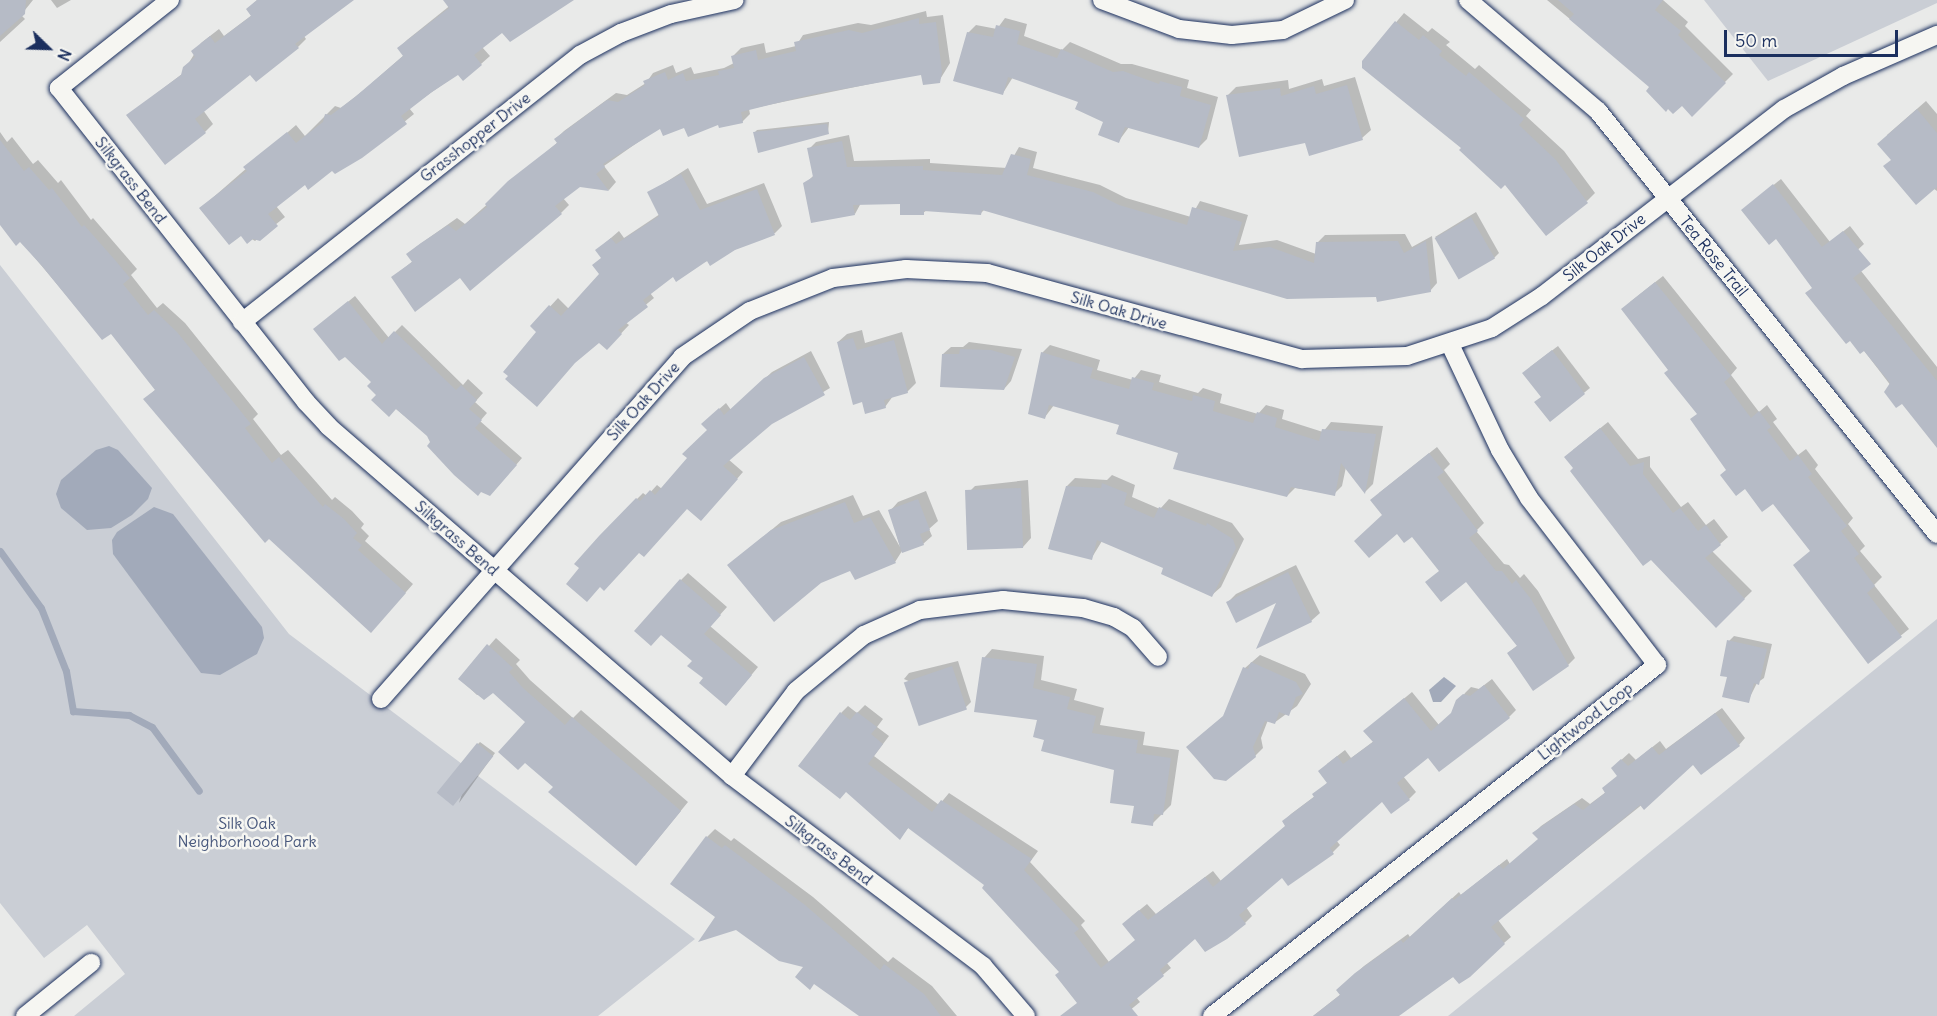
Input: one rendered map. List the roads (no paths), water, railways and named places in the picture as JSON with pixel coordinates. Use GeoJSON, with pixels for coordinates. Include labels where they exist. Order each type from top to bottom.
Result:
{"type":"FeatureCollection","features":[{"type":"Feature","properties":{"kind":"street","name":"Silkgrass Bend"},"geometry":{"type":"LineString","coordinates":[[170,0],[59,88],[242,322],[328,426],[732,776],[982,966],[1026,1016]]}},
{"type":"Feature","properties":{"kind":"street","name":"Grasshopper Drive"},"geometry":{"type":"LineString","coordinates":[[242,322],[580,55],[621,33],[671,14],[734,0]]}},
{"type":"Feature","properties":{"kind":"street"},"geometry":{"type":"LineString","coordinates":[[1102,0],[1179,29],[1232,35],[1283,30],[1344,0]]}},
{"type":"Feature","properties":{"kind":"street","name":"Tea Rose Trail"},"geometry":{"type":"LineString","coordinates":[[1468,0],[1577,89],[1668,197],[1937,534]]}},
{"type":"Feature","properties":{"kind":"street","name":"Silk Oak Drive"},"geometry":{"type":"LineString","coordinates":[[381,699],[682,357],[750,310],[833,278],[906,269],[987,273],[1302,358],[1407,356],[1450,344],[1492,328],[1542,296],[1784,109],[1843,76],[1937,35]]}},
{"type":"Feature","properties":{"kind":"street","name":"Lightwood Loop"},"geometry":{"type":"LineString","coordinates":[[1212,1016],[1657,665],[1529,498],[1500,450],[1450,344]]}},
{"type":"Feature","properties":{"kind":"street"},"geometry":{"type":"LineString","coordinates":[[732,776],[796,691],[864,635],[921,610],[958,603],[1003,600],[1083,608],[1114,617],[1133,628],[1158,657]]}},
{"type":"Feature","properties":{"kind":"street"},"geometry":{"type":"LineString","coordinates":[[25,1016],[91,963]]}},
{"type":"Feature","properties":{"kind":"water"},"geometry":{"type":"Polygon","coordinates":[[[109,446],[118,450],[152,488],[148,499],[132,515],[111,528],[87,530],[61,508],[56,494],[61,480],[96,450],[109,446]]]}},
{"type":"Feature","properties":{"kind":"water"},"geometry":{"type":"Polygon","coordinates":[[[154,507],[173,514],[262,627],[264,638],[257,654],[220,675],[201,673],[113,554],[112,540],[117,532],[154,507]]]}},
{"type":"Feature","properties":{"kind":"water"},"geometry":{"type":"Polygon","coordinates":[[[1444,677],[1456,686],[1441,702],[1433,702],[1429,690],[1444,677]]]}},
{"type":"Feature","properties":{"kind":"waterway"},"geometry":{"type":"LineString","coordinates":[[0,551],[41,608],[66,671],[73,711],[129,715],[152,727],[199,791]]}},
{"type":"Feature","properties":{"kind":"park label","name":"Silk Oak Neighborhood Park"},"geometry":{"type":"Point","coordinates":[247,832]}}]}
